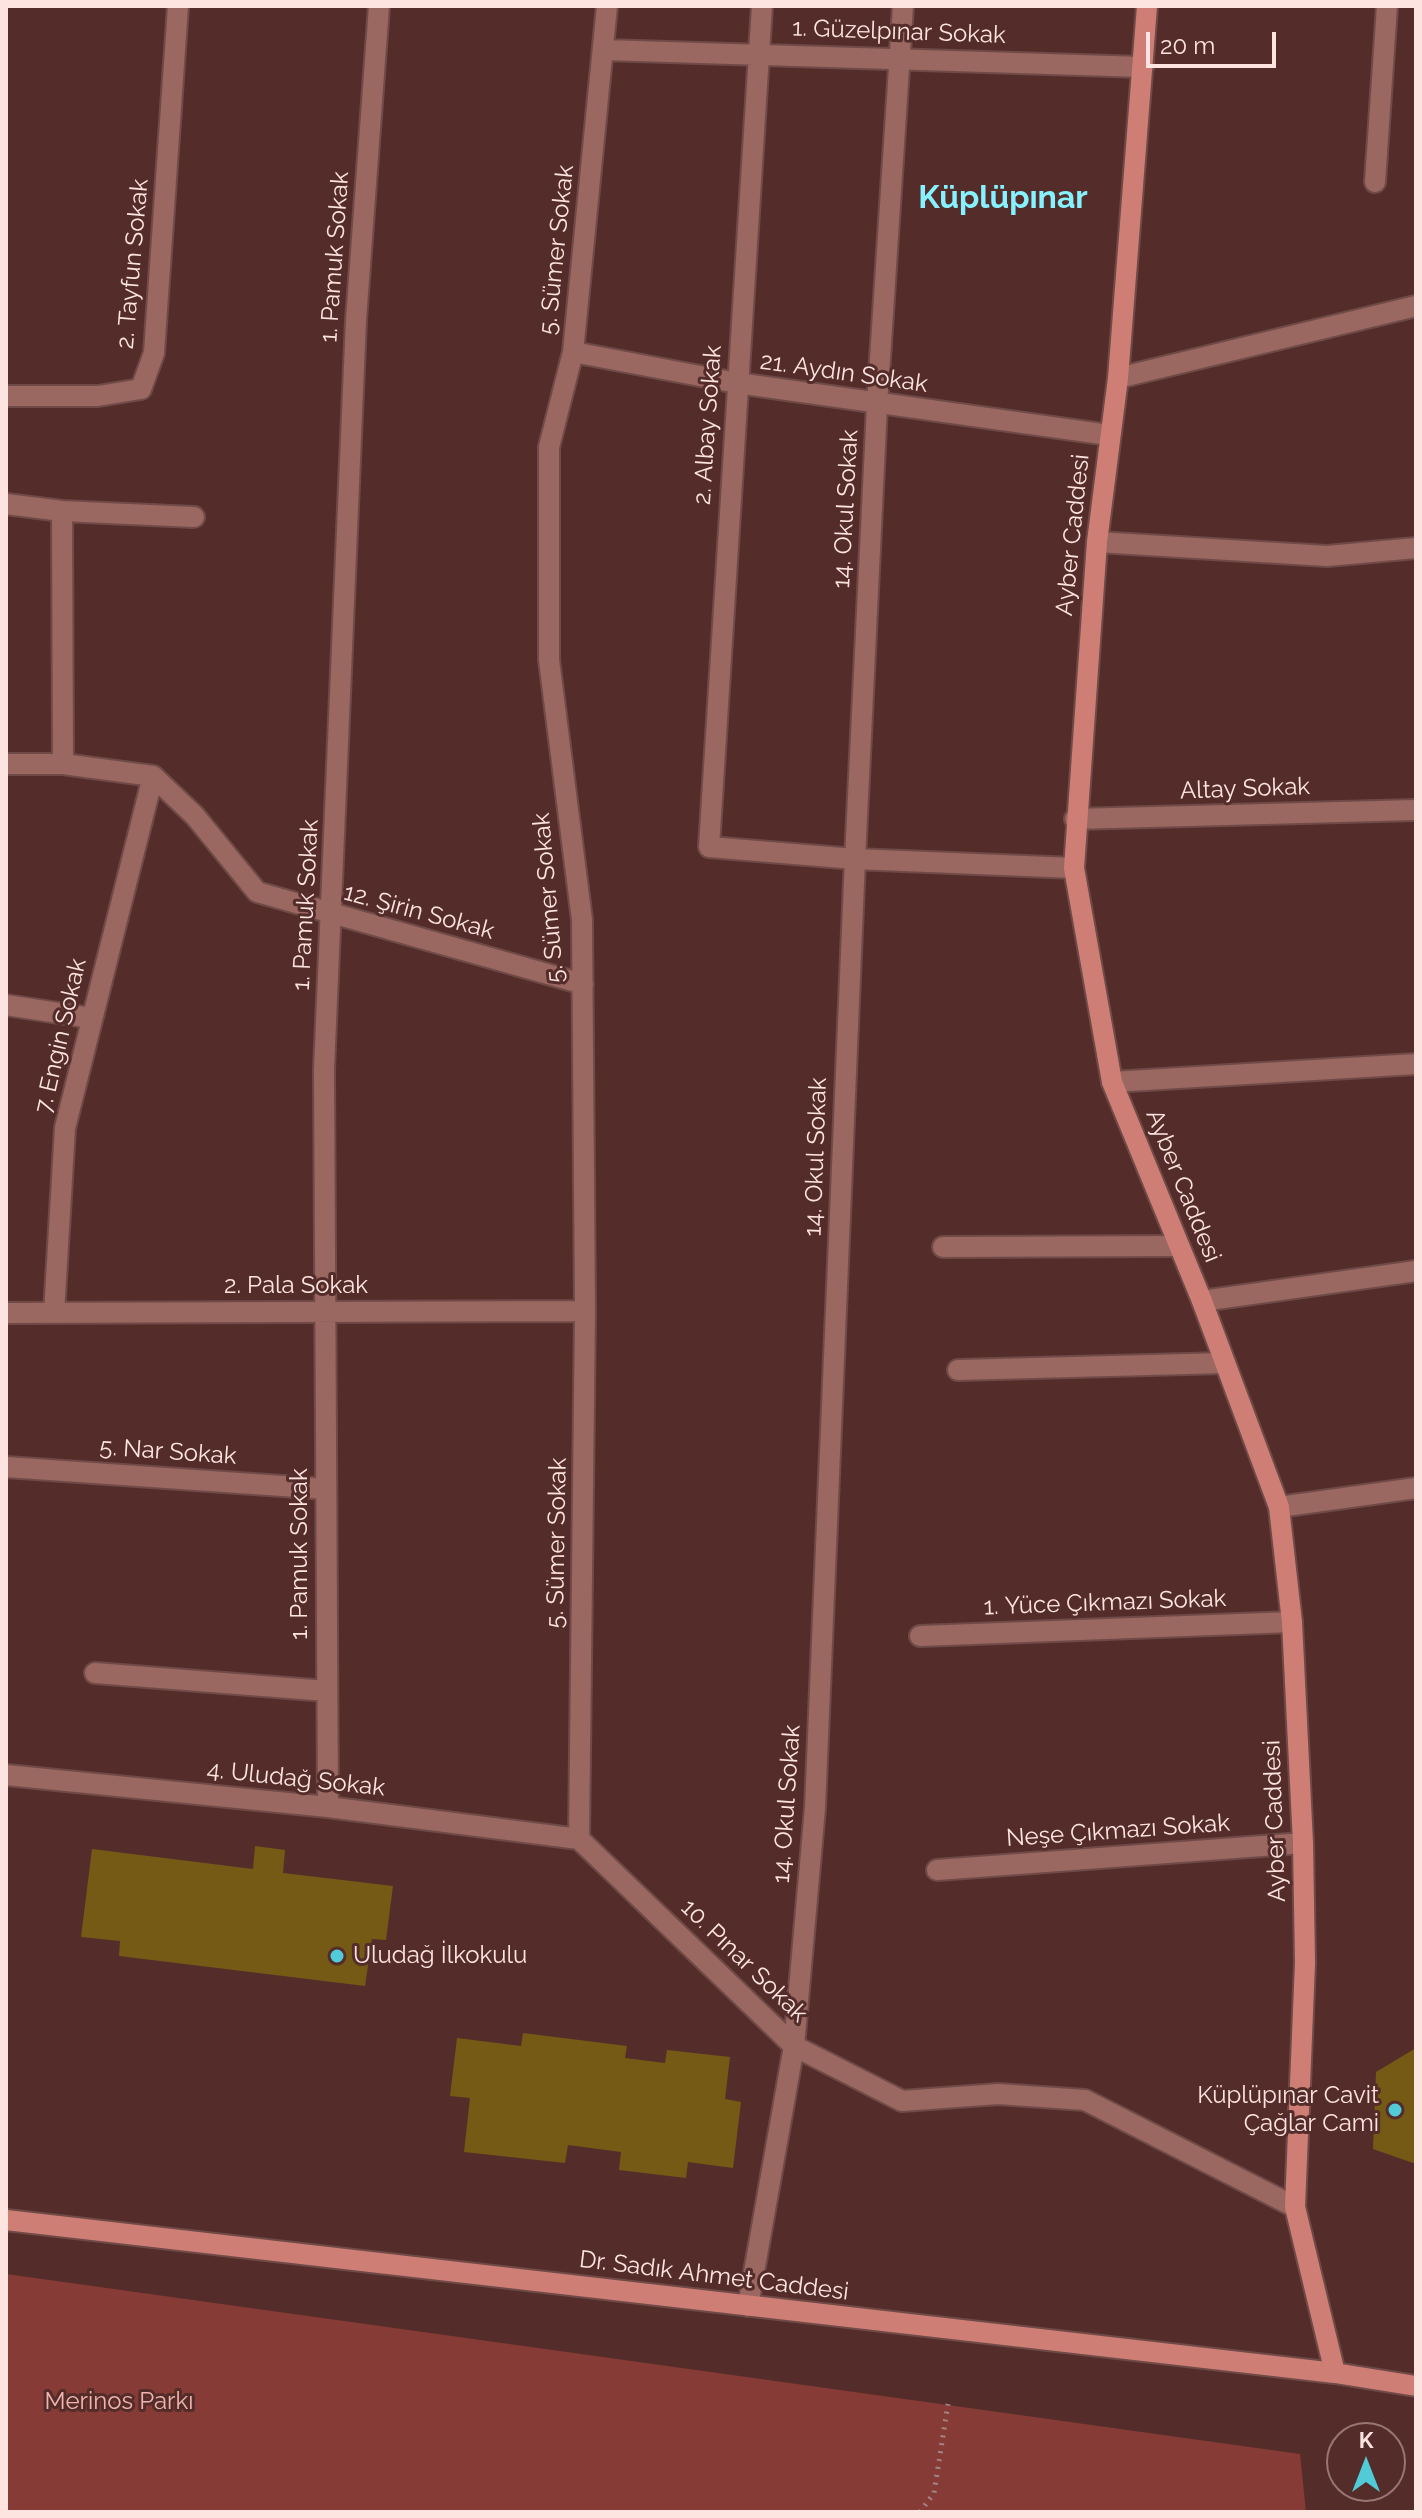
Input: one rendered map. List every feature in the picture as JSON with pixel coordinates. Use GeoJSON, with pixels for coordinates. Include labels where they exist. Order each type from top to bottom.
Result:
{"type":"FeatureCollection","features":[{"type":"Feature","properties":{"kind":"main road","name":"Ayber Caddesi"},"geometry":{"type":"LineString","coordinates":[[1147,6],[1118,378],[1097,542],[1075,819],[1074,868],[1112,1082],[1202,1301],[1279,1507],[1292,1622],[1303,1843],[1305,1963],[1295,2207],[1335,2373]]}},
{"type":"Feature","properties":{"kind":"main road","name":"Dr. Sadık Ahmet Caddesi"},"geometry":{"type":"LineString","coordinates":[[6,2220],[1335,2373],[1416,2386]]}},
{"type":"Feature","properties":{"kind":"street","name":"2. Tayfun Sokak"},"geometry":{"type":"LineString","coordinates":[[6,396],[98,396],[141,389],[154,353],[178,6]]}},
{"type":"Feature","properties":{"kind":"street","name":"1. Pamuk Sokak"},"geometry":{"type":"LineString","coordinates":[[328,1807],[324,1069],[333,916],[356,320],[379,6]]}},
{"type":"Feature","properties":{"kind":"street","name":"5. Sümer Sokak"},"geometry":{"type":"LineString","coordinates":[[579,1839],[585,1311],[582,920],[549,660],[549,447],[573,352],[607,6]]}},
{"type":"Feature","properties":{"kind":"street","name":"2. Albay Sokak"},"geometry":{"type":"LineString","coordinates":[[762,6],[709,847],[855,859]]}},
{"type":"Feature","properties":{"kind":"street","name":"14. Okul Sokak"},"geometry":{"type":"LineString","coordinates":[[748,2306],[794,2046],[815,1808],[877,405],[903,6]]}},
{"type":"Feature","properties":{"kind":"street"},"geometry":{"type":"LineString","coordinates":[[1375,182],[1387,6]]}},
{"type":"Feature","properties":{"kind":"street","name":"1. Güzelpınar Sokak"},"geometry":{"type":"LineString","coordinates":[[605,50],[1143,67]]}},
{"type":"Feature","properties":{"kind":"street"},"geometry":{"type":"LineString","coordinates":[[1118,378],[1416,306]]}},
{"type":"Feature","properties":{"kind":"street","name":"21. Aydın Sokak"},"geometry":{"type":"LineString","coordinates":[[573,352],[877,405],[1109,435]]}},
{"type":"Feature","properties":{"kind":"street"},"geometry":{"type":"LineString","coordinates":[[6,504],[62,511],[194,517]]}},
{"type":"Feature","properties":{"kind":"street"},"geometry":{"type":"LineString","coordinates":[[62,511],[63,764]]}},
{"type":"Feature","properties":{"kind":"street"},"geometry":{"type":"LineString","coordinates":[[1097,542],[1327,556],[1416,548]]}},
{"type":"Feature","properties":{"kind":"street"},"geometry":{"type":"LineString","coordinates":[[6,764],[63,764],[153,776]]}},
{"type":"Feature","properties":{"kind":"street","name":"12. Şirin Sokak"},"geometry":{"type":"LineString","coordinates":[[153,776],[195,816],[257,892],[333,916],[583,984]]}},
{"type":"Feature","properties":{"kind":"street","name":"7. Engin Sokak"},"geometry":{"type":"LineString","coordinates":[[54,1313],[65,1128],[153,776]]}},
{"type":"Feature","properties":{"kind":"street","name":"Altay Sokak"},"geometry":{"type":"LineString","coordinates":[[1075,819],[1416,810]]}},
{"type":"Feature","properties":{"kind":"street"},"geometry":{"type":"LineString","coordinates":[[855,859],[1074,868]]}},
{"type":"Feature","properties":{"kind":"street"},"geometry":{"type":"LineString","coordinates":[[6,1005],[91,1018]]}},
{"type":"Feature","properties":{"kind":"street"},"geometry":{"type":"LineString","coordinates":[[1112,1082],[1416,1064]]}},
{"type":"Feature","properties":{"kind":"street"},"geometry":{"type":"LineString","coordinates":[[943,1247],[1179,1246]]}},
{"type":"Feature","properties":{"kind":"street"},"geometry":{"type":"LineString","coordinates":[[1202,1301],[1416,1271]]}},
{"type":"Feature","properties":{"kind":"street","name":"2. Pala Sokak"},"geometry":{"type":"LineString","coordinates":[[6,1313],[585,1311]]}},
{"type":"Feature","properties":{"kind":"street"},"geometry":{"type":"LineString","coordinates":[[958,1370],[1225,1363]]}},
{"type":"Feature","properties":{"kind":"street","name":"5. Nar Sokak"},"geometry":{"type":"LineString","coordinates":[[6,1467],[326,1489]]}},
{"type":"Feature","properties":{"kind":"street"},"geometry":{"type":"LineString","coordinates":[[1279,1507],[1416,1488]]}},
{"type":"Feature","properties":{"kind":"street","name":"1. Yüce Çıkmazı Sokak"},"geometry":{"type":"LineString","coordinates":[[920,1636],[1292,1622]]}},
{"type":"Feature","properties":{"kind":"street"},"geometry":{"type":"LineString","coordinates":[[95,1673],[327,1691]]}},
{"type":"Feature","properties":{"kind":"street","name":"4. Uludağ Sokak"},"geometry":{"type":"LineString","coordinates":[[6,1775],[328,1807],[579,1839]]}},
{"type":"Feature","properties":{"kind":"street","name":"10. Pınar Sokak"},"geometry":{"type":"LineString","coordinates":[[579,1839],[794,2046],[902,2101],[998,2094],[1085,2100],[1295,2207]]}},
{"type":"Feature","properties":{"kind":"street","name":"Neşe Çıkmazı Sokak"},"geometry":{"type":"LineString","coordinates":[[937,1870],[1303,1843]]}},
{"type":"Feature","properties":{"kind":"path"},"geometry":{"type":"LineString","coordinates":[[920,2512],[934,2493],[948,2404]]}},
{"type":"Feature","properties":{"kind":"green space","name":"Merinos Parkı"},"geometry":{"type":"Polygon","coordinates":[[[6,2274],[1300,2454],[1306,2512],[6,2512],[6,2274]]]}},
{"type":"Feature","properties":{"kind":"building"},"geometry":{"type":"Polygon","coordinates":[[[255,1846],[285,1850],[283,1873],[393,1886],[386,1940],[372,1939],[365,1986],[119,1956],[120,1941],[81,1937],[92,1849],[253,1869],[255,1846]]]}},
{"type":"Feature","properties":{"kind":"building"},"geometry":{"type":"Polygon","coordinates":[[[523,2033],[627,2046],[625,2058],[665,2063],[667,2050],[730,2057],[725,2099],[741,2102],[733,2168],[688,2162],[686,2178],[619,2170],[621,2152],[568,2145],[565,2163],[464,2152],[470,2098],[450,2096],[457,2038],[521,2046],[523,2033]]]}},
{"type":"Feature","properties":{"kind":"building","name":"Küplüpınar Cavit Çağlar Cami"},"geometry":{"type":"Polygon","coordinates":[[[1416,2048],[1416,2164],[1373,2149],[1376,2072],[1416,2048]]]}},
{"type":"Feature","properties":{"kind":"place","name":"Uludağ İlkokulu"},"geometry":{"type":"Point","coordinates":[337,1956]}},
{"type":"Feature","properties":{"kind":"place","name":"Küplüpınar Cavit Çağlar Cami"},"geometry":{"type":"Point","coordinates":[1395,2110]}},
{"type":"Feature","properties":{"kind":"district","name":"Küplüpınar"},"geometry":{"type":"Point","coordinates":[1003,198]}}]}
